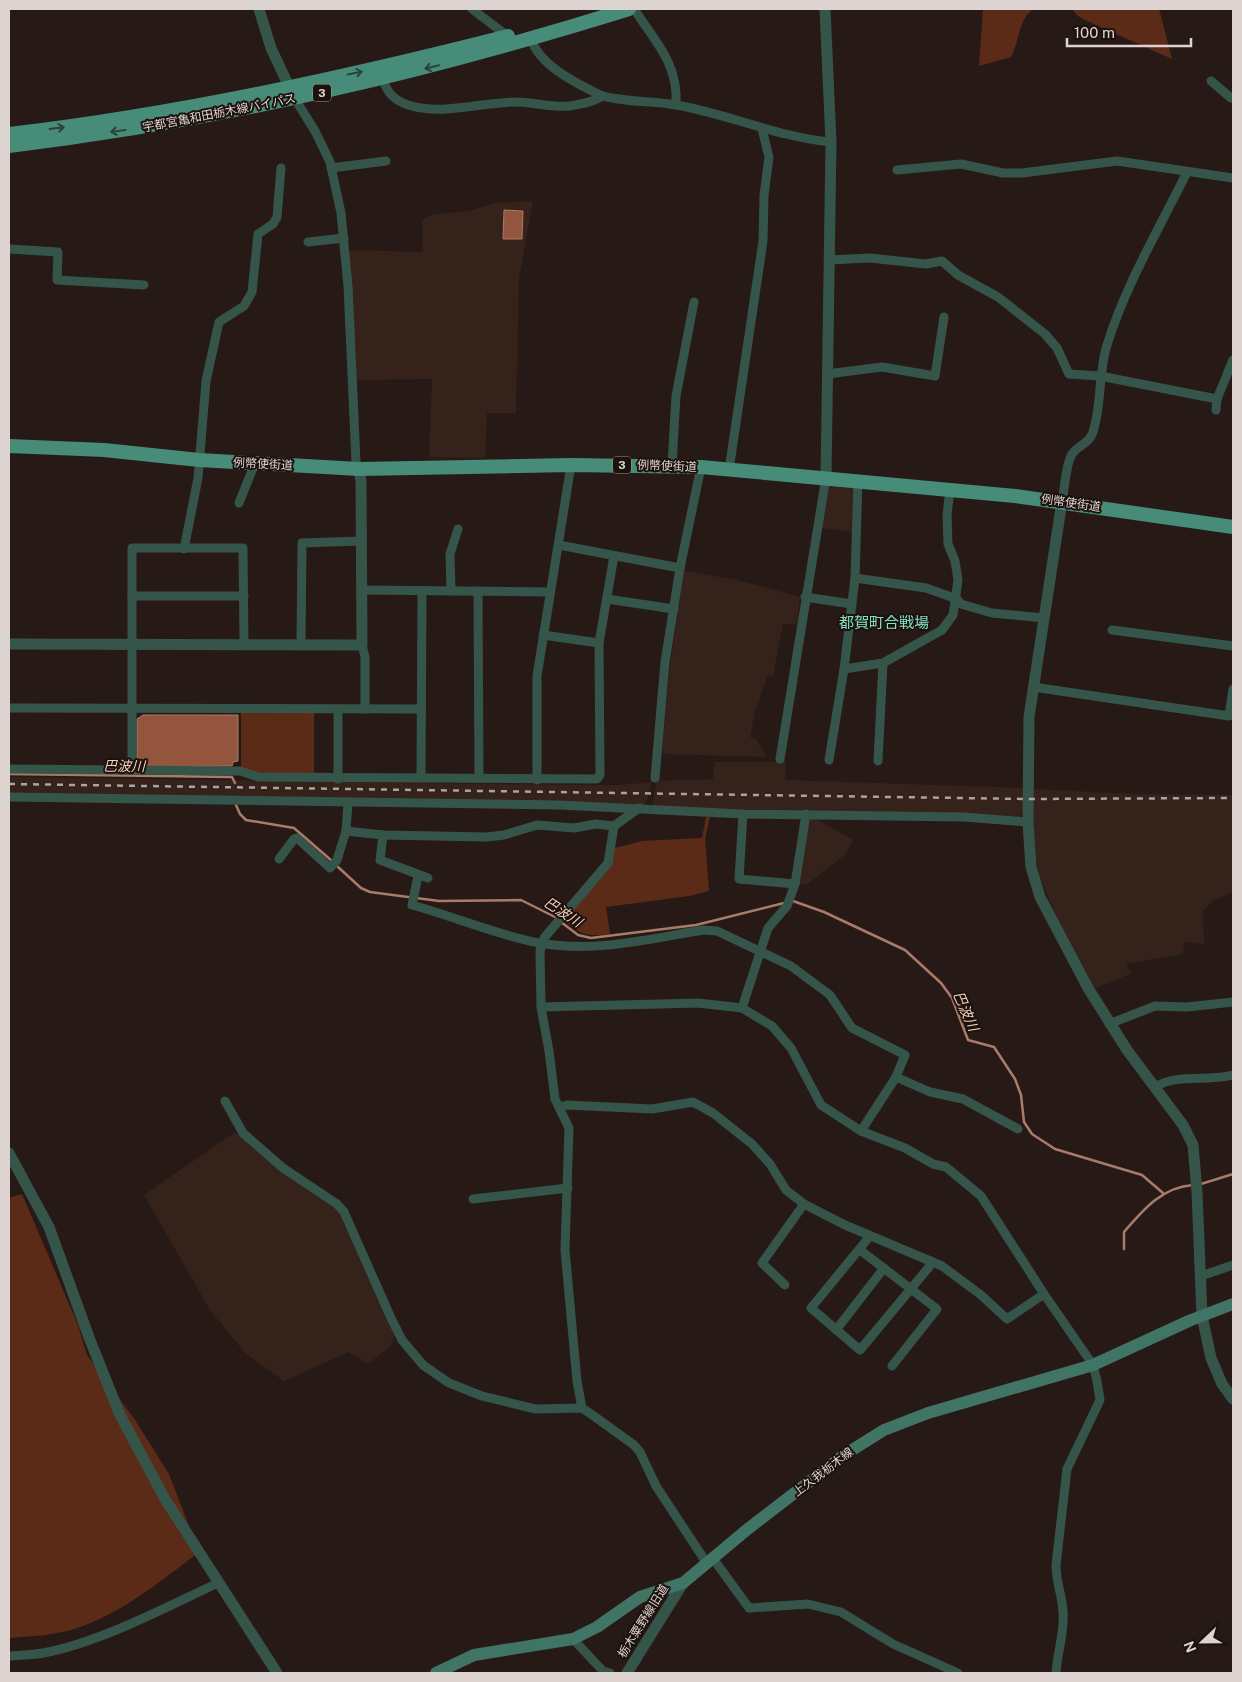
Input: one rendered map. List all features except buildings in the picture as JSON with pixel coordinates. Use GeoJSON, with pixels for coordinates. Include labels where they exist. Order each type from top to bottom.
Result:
{"type":"FeatureCollection","features":[{"type":"Feature","properties":{"kind":"main road","name":"宇都宮亀和田栃木線バイパス"},"geometry":{"type":"LineString","coordinates":[[9,134],[383,79],[511,40],[531,39],[629,9]]}},
{"type":"Feature","properties":{"kind":"main road","name":"宇都宮亀和田栃木線バイパス"},"geometry":{"type":"LineString","coordinates":[[9,146],[170,123],[511,40],[629,9]]}},
{"type":"Feature","properties":{"kind":"main road","name":"例幣使街道"},"geometry":{"type":"LineString","coordinates":[[9,446],[104,450],[199,460],[359,469],[571,464],[701,467],[858,480],[1062,502],[1233,527]]}},
{"type":"Feature","properties":{"kind":"main road","name":"上久我栃木線"},"geometry":{"type":"LineString","coordinates":[[436,1673],[474,1655],[572,1639],[597,1627],[640,1597],[683,1583],[844,1455],[884,1430],[928,1413],[1092,1365],[1233,1304]]}},
{"type":"Feature","properties":{"kind":"street"},"geometry":{"type":"LineString","coordinates":[[259,9],[271,48],[292,93],[323,146],[331,168],[342,213],[356,462],[362,481],[361,590],[362,645],[365,657],[365,708]]}},
{"type":"Feature","properties":{"kind":"street"},"geometry":{"type":"LineString","coordinates":[[472,9],[511,40]]}},
{"type":"Feature","properties":{"kind":"street"},"geometry":{"type":"LineString","coordinates":[[634,9],[666,53],[677,96],[676,105]]}},
{"type":"Feature","properties":{"kind":"street"},"geometry":{"type":"LineString","coordinates":[[780,759],[826,477],[831,142],[825,9]]}},
{"type":"Feature","properties":{"kind":"street"},"geometry":{"type":"LineString","coordinates":[[531,39],[538,55],[574,80],[602,96],[676,105],[791,137],[831,142]]}},
{"type":"Feature","properties":{"kind":"street"},"geometry":{"type":"LineString","coordinates":[[383,79],[386,91],[391,96],[408,105],[430,108],[466,108],[514,102],[568,106],[602,96]]}},
{"type":"Feature","properties":{"kind":"street"},"geometry":{"type":"LineString","coordinates":[[1212,81],[1231,98]]}},
{"type":"Feature","properties":{"kind":"street"},"geometry":{"type":"LineString","coordinates":[[729,470],[763,241],[764,195],[769,158],[762,129]]}},
{"type":"Feature","properties":{"kind":"street"},"geometry":{"type":"LineString","coordinates":[[331,168],[386,161]]}},
{"type":"Feature","properties":{"kind":"street"},"geometry":{"type":"LineString","coordinates":[[897,170],[961,164],[1003,172],[1022,173],[1117,161],[1233,178]]}},
{"type":"Feature","properties":{"kind":"street"},"geometry":{"type":"LineString","coordinates":[[184,548],[198,478],[206,381],[219,322],[244,306],[252,292],[258,234],[272,224],[277,217],[281,168]]}},
{"type":"Feature","properties":{"kind":"street"},"geometry":{"type":"LineString","coordinates":[[1187,172],[1131,281],[1107,345],[1100,376],[1093,432],[1089,441],[1075,450],[1070,457],[1033,687],[1028,741],[1028,822],[1031,867],[1040,897],[1109,1024],[1183,1126],[1193,1145],[1202,1276],[1202,1316],[1211,1358],[1222,1384],[1233,1399]]}},
{"type":"Feature","properties":{"kind":"street"},"geometry":{"type":"LineString","coordinates":[[308,242],[344,238]]}},
{"type":"Feature","properties":{"kind":"street"},"geometry":{"type":"LineString","coordinates":[[9,249],[58,252],[57,280],[144,285]]}},
{"type":"Feature","properties":{"kind":"street"},"geometry":{"type":"LineString","coordinates":[[829,260],[870,258],[926,264],[942,261],[958,275],[998,297],[1045,334],[1057,348],[1069,374],[1100,376],[1217,400]]}},
{"type":"Feature","properties":{"kind":"street"},"geometry":{"type":"LineString","coordinates":[[672,466],[676,396],[694,302]]}},
{"type":"Feature","properties":{"kind":"street"},"geometry":{"type":"LineString","coordinates":[[828,374],[882,366],[935,376],[944,317]]}},
{"type":"Feature","properties":{"kind":"street"},"geometry":{"type":"LineString","coordinates":[[1216,410],[1217,400],[1233,360]]}},
{"type":"Feature","properties":{"kind":"street"},"geometry":{"type":"LineString","coordinates":[[239,503],[255,463]]}},
{"type":"Feature","properties":{"kind":"street"},"geometry":{"type":"LineString","coordinates":[[537,780],[537,676],[571,464]]}},
{"type":"Feature","properties":{"kind":"street"},"geometry":{"type":"LineString","coordinates":[[655,778],[665,662],[680,568],[701,467]]}},
{"type":"Feature","properties":{"kind":"street"},"geometry":{"type":"LineString","coordinates":[[829,760],[844,669],[855,578],[858,480]]}},
{"type":"Feature","properties":{"kind":"street"},"geometry":{"type":"LineString","coordinates":[[844,669],[883,663],[942,630],[953,615],[957,599],[958,580],[955,562],[948,544],[947,515],[950,490]]}},
{"type":"Feature","properties":{"kind":"street"},"geometry":{"type":"LineString","coordinates":[[451,591],[450,554],[458,529]]}},
{"type":"Feature","properties":{"kind":"street"},"geometry":{"type":"LineString","coordinates":[[301,645],[302,543],[362,541]]}},
{"type":"Feature","properties":{"kind":"street"},"geometry":{"type":"LineString","coordinates":[[559,545],[680,568]]}},
{"type":"Feature","properties":{"kind":"street"},"geometry":{"type":"LineString","coordinates":[[132,770],[132,548],[243,548],[244,645]]}},
{"type":"Feature","properties":{"kind":"street"},"geometry":{"type":"LineString","coordinates":[[9,769],[240,771],[258,778],[479,778],[590,781],[599,777],[599,643],[614,556]]}},
{"type":"Feature","properties":{"kind":"street"},"geometry":{"type":"LineString","coordinates":[[855,578],[926,588],[957,599],[961,604],[992,613],[1044,618]]}},
{"type":"Feature","properties":{"kind":"street"},"geometry":{"type":"LineString","coordinates":[[361,590],[549,592]]}},
{"type":"Feature","properties":{"kind":"street"},"geometry":{"type":"LineString","coordinates":[[421,778],[422,591]]}},
{"type":"Feature","properties":{"kind":"street"},"geometry":{"type":"LineString","coordinates":[[478,591],[479,778]]}},
{"type":"Feature","properties":{"kind":"street"},"geometry":{"type":"LineString","coordinates":[[132,596],[244,596]]}},
{"type":"Feature","properties":{"kind":"street"},"geometry":{"type":"LineString","coordinates":[[805,597],[852,604]]}},
{"type":"Feature","properties":{"kind":"street"},"geometry":{"type":"LineString","coordinates":[[606,599],[674,609]]}},
{"type":"Feature","properties":{"kind":"street"},"geometry":{"type":"LineString","coordinates":[[1112,630],[1233,646]]}},
{"type":"Feature","properties":{"kind":"street"},"geometry":{"type":"LineString","coordinates":[[543,635],[599,643]]}},
{"type":"Feature","properties":{"kind":"street"},"geometry":{"type":"LineString","coordinates":[[9,644],[362,645]]}},
{"type":"Feature","properties":{"kind":"street"},"geometry":{"type":"LineString","coordinates":[[878,761],[883,663]]}},
{"type":"Feature","properties":{"kind":"street"},"geometry":{"type":"LineString","coordinates":[[1033,687],[1230,716],[1233,689]]}},
{"type":"Feature","properties":{"kind":"street"},"geometry":{"type":"LineString","coordinates":[[9,708],[365,708],[421,710]]}},
{"type":"Feature","properties":{"kind":"street"},"geometry":{"type":"LineString","coordinates":[[338,709],[338,779]]}},
{"type":"Feature","properties":{"kind":"street"},"geometry":{"type":"LineString","coordinates":[[9,798],[639,808],[743,814],[964,817],[1028,822]]}},
{"type":"Feature","properties":{"kind":"street"},"geometry":{"type":"LineString","coordinates":[[278,859],[294,839],[297,838],[330,868],[339,856],[346,831],[348,802]]}},
{"type":"Feature","properties":{"kind":"street"},"geometry":{"type":"LineString","coordinates":[[346,831],[383,835],[487,837],[509,834],[537,825],[574,828],[596,824],[614,826],[639,808]]}},
{"type":"Feature","properties":{"kind":"street"},"geometry":{"type":"LineString","coordinates":[[743,814],[739,879],[795,884]]}},
{"type":"Feature","properties":{"kind":"street"},"geometry":{"type":"LineString","coordinates":[[742,1008],[768,928],[787,906],[795,884],[806,814]]}},
{"type":"Feature","properties":{"kind":"street"},"geometry":{"type":"LineString","coordinates":[[582,1408],[577,1381],[565,1250],[569,1128],[555,1099],[550,1051],[541,1007],[541,943],[608,863],[614,826]]}},
{"type":"Feature","properties":{"kind":"street"},"geometry":{"type":"LineString","coordinates":[[383,835],[380,860],[418,876],[428,878]]}},
{"type":"Feature","properties":{"kind":"street"},"geometry":{"type":"LineString","coordinates":[[418,876],[412,905],[541,943],[602,946],[703,930],[717,931],[791,966],[830,995],[855,1030],[905,1055],[896,1077],[861,1131]]}},
{"type":"Feature","properties":{"kind":"street"},"geometry":{"type":"LineString","coordinates":[[541,1007],[698,1002],[742,1008],[772,1026],[791,1048],[821,1105],[861,1131],[905,1148],[933,1164],[946,1167],[982,1196],[1092,1365],[1100,1400],[1067,1469],[1056,1580],[1063,1609],[1063,1626],[1056,1673]]}},
{"type":"Feature","properties":{"kind":"street"},"geometry":{"type":"LineString","coordinates":[[1109,1024],[1155,1006],[1187,1007],[1233,1002]]}},
{"type":"Feature","properties":{"kind":"street"},"geometry":{"type":"LineString","coordinates":[[1155,1087],[1181,1079],[1217,1078],[1233,1075]]}},
{"type":"Feature","properties":{"kind":"street"},"geometry":{"type":"LineString","coordinates":[[896,1077],[930,1092],[963,1099],[1018,1130]]}},
{"type":"Feature","properties":{"kind":"street"},"geometry":{"type":"LineString","coordinates":[[226,1101],[243,1133],[283,1168],[337,1204],[344,1212],[390,1318],[402,1340],[423,1365],[449,1383],[482,1396],[536,1409],[582,1408],[626,1438],[640,1452],[656,1486],[710,1560],[749,1608],[808,1604],[840,1612],[893,1644],[958,1673]]}},
{"type":"Feature","properties":{"kind":"street"},"geometry":{"type":"LineString","coordinates":[[559,1107],[567,1105],[652,1110],[693,1102],[713,1113],[752,1144],[770,1164],[786,1190],[804,1204],[870,1236],[931,1261],[959,1278],[1008,1319],[1044,1294]]}},
{"type":"Feature","properties":{"kind":"street"},"geometry":{"type":"LineString","coordinates":[[9,1153],[50,1227],[90,1340],[120,1415],[165,1499],[277,1673]]}},
{"type":"Feature","properties":{"kind":"street"},"geometry":{"type":"LineString","coordinates":[[473,1199],[568,1188]]}},
{"type":"Feature","properties":{"kind":"street"},"geometry":{"type":"LineString","coordinates":[[786,1285],[762,1263],[804,1204]]}},
{"type":"Feature","properties":{"kind":"street"},"geometry":{"type":"LineString","coordinates":[[870,1236],[811,1308],[860,1350],[929,1267],[931,1261]]}},
{"type":"Feature","properties":{"kind":"street"},"geometry":{"type":"LineString","coordinates":[[860,1250],[937,1310],[892,1366]]}},
{"type":"Feature","properties":{"kind":"street"},"geometry":{"type":"LineString","coordinates":[[1202,1276],[1233,1265]]}},
{"type":"Feature","properties":{"kind":"street"},"geometry":{"type":"LineString","coordinates":[[836,1330],[884,1268]]}},
{"type":"Feature","properties":{"kind":"street"},"geometry":{"type":"LineString","coordinates":[[9,1656],[43,1653],[82,1642],[155,1612],[218,1583]]}},
{"type":"Feature","properties":{"kind":"street","name":"栃木粟野線旧道"},"geometry":{"type":"LineString","coordinates":[[627,1673],[683,1583]]}},
{"type":"Feature","properties":{"kind":"street"},"geometry":{"type":"LineString","coordinates":[[572,1639],[603,1671],[610,1673]]}},
{"type":"Feature","properties":{"kind":"shaded area"},"geometry":{"type":"Polygon","coordinates":[[[983,9],[1033,9],[1028,13],[1022,24],[1011,57],[979,66],[983,9]]]}},
{"type":"Feature","properties":{"kind":"shaded area"},"geometry":{"type":"Polygon","coordinates":[[[1072,9],[1159,9],[1172,59],[1085,20],[1072,9]]]}},
{"type":"Feature","properties":{"kind":"shaded area"},"geometry":{"type":"Polygon","coordinates":[[[533,201],[519,278],[516,413],[487,413],[485,458],[429,457],[432,379],[355,380],[349,250],[423,252],[422,220],[434,214],[470,211],[494,203],[533,201]]]}},
{"type":"Feature","properties":{"kind":"shaded area"},"geometry":{"type":"Polygon","coordinates":[[[504,210],[523,211],[522,239],[503,239],[504,210]]]}},
{"type":"Feature","properties":{"kind":"shaded area"},"geometry":{"type":"Polygon","coordinates":[[[828,481],[855,484],[853,532],[821,528],[828,481]]]}},
{"type":"Feature","properties":{"kind":"shaded area"},"geometry":{"type":"Polygon","coordinates":[[[684,571],[738,580],[800,597],[797,625],[783,624],[773,676],[768,675],[755,711],[750,737],[756,739],[767,757],[664,754],[662,751],[670,665],[684,571]]]}},
{"type":"Feature","properties":{"kind":"shaded area"},"geometry":{"type":"Polygon","coordinates":[[[314,712],[314,774],[260,774],[241,768],[241,713],[314,712]]]}},
{"type":"Feature","properties":{"kind":"shaded area"},"geometry":{"type":"Polygon","coordinates":[[[143,715],[238,715],[238,761],[233,762],[232,766],[142,767],[142,760],[137,761],[137,719],[143,715]]]}},
{"type":"Feature","properties":{"kind":"shaded area"},"geometry":{"type":"Polygon","coordinates":[[[714,762],[786,762],[785,780],[1025,788],[1023,811],[1020,817],[975,814],[652,807],[657,781],[713,779],[714,762]]]}},
{"type":"Feature","properties":{"kind":"shaded area"},"geometry":{"type":"Polygon","coordinates":[[[9,777],[567,785],[618,785],[652,782],[647,801],[644,805],[115,794],[9,794],[9,777]]]}},
{"type":"Feature","properties":{"kind":"shaded area"},"geometry":{"type":"Polygon","coordinates":[[[1033,789],[1134,794],[1233,795],[1233,892],[1215,900],[1203,910],[1204,944],[1184,942],[1183,954],[1126,964],[1132,973],[1093,989],[1059,923],[1039,875],[1034,849],[1033,789]]]}},
{"type":"Feature","properties":{"kind":"shaded area"},"geometry":{"type":"Polygon","coordinates":[[[706,817],[710,817],[705,839],[709,891],[689,896],[606,907],[610,934],[585,934],[564,920],[615,848],[642,841],[702,838],[706,817]]]}},
{"type":"Feature","properties":{"kind":"shaded area"},"geometry":{"type":"Polygon","coordinates":[[[810,818],[815,818],[853,840],[846,854],[806,885],[797,882],[810,818]]]}},
{"type":"Feature","properties":{"kind":"shaded area"},"geometry":{"type":"Polygon","coordinates":[[[235,1132],[275,1165],[338,1210],[395,1332],[391,1346],[368,1364],[349,1352],[284,1381],[246,1354],[210,1310],[144,1195],[235,1132]]]}},
{"type":"Feature","properties":{"kind":"shaded area"},"geometry":{"type":"Polygon","coordinates":[[[22,1194],[78,1325],[87,1355],[135,1420],[169,1474],[199,1552],[134,1600],[99,1619],[81,1627],[56,1633],[9,1638],[9,1198],[22,1194]]]}},
{"type":"Feature","properties":{"kind":"waterway","name":"巴波川"},"geometry":{"type":"LineString","coordinates":[[9,774],[232,777],[235,783]]}},
{"type":"Feature","properties":{"kind":"waterway","name":"巴波川"},"geometry":{"type":"LineString","coordinates":[[236,805],[240,814],[246,820],[294,828],[332,861]]}},
{"type":"Feature","properties":{"kind":"waterway","name":"巴波川"},"geometry":{"type":"LineString","coordinates":[[338,867],[361,888],[370,892],[439,901],[521,900],[557,918]]}},
{"type":"Feature","properties":{"kind":"waterway","name":"巴波川"},"geometry":{"type":"LineString","coordinates":[[793,901],[824,912],[905,950],[941,983],[952,998],[968,1040],[994,1047],[1015,1079],[1021,1095],[1024,1122],[1032,1134],[1055,1149],[1142,1175],[1163,1193]]}},
{"type":"Feature","properties":{"kind":"waterway","name":"巴波川"},"geometry":{"type":"LineString","coordinates":[[561,922],[578,935],[591,938],[696,925],[784,903]]}},
{"type":"Feature","properties":{"kind":"waterway","name":"巴波川"},"geometry":{"type":"LineString","coordinates":[[1201,1184],[1233,1174]]}},
{"type":"Feature","properties":{"kind":"waterway","name":"巴波川"},"geometry":{"type":"LineString","coordinates":[[1124,1249],[1124,1232],[1146,1208],[1172,1190],[1193,1185]]}},
{"type":"Feature","properties":{"kind":"railway"},"geometry":{"type":"LineString","coordinates":[[9,784],[1028,799],[1233,798]]}},
{"type":"Feature","properties":{"kind":"district","name":"都賀町合戦場"},"geometry":{"type":"Point","coordinates":[884,622]}}]}
